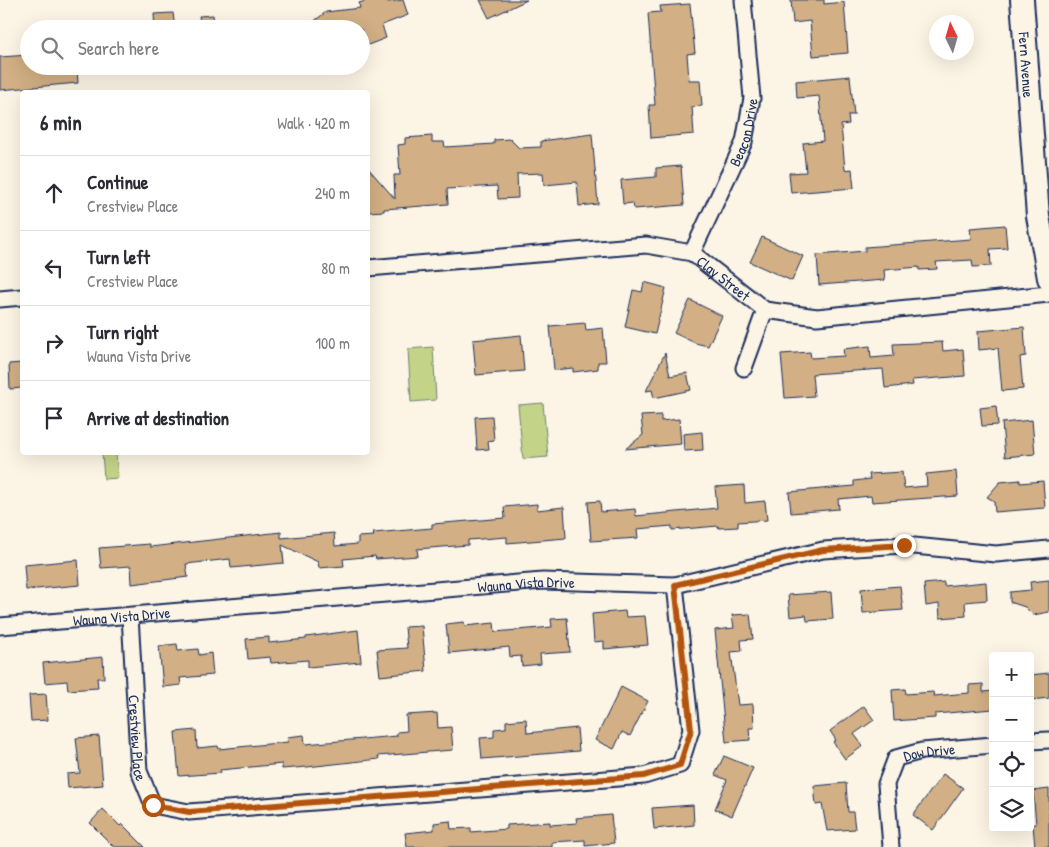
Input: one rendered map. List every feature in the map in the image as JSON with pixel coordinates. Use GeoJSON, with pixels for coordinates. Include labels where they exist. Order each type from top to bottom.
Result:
{"type":"FeatureCollection","features":[{"type":"Feature","properties":{"kind":"main road","name":"Fern Avenue"},"geometry":{"type":"LineString","coordinates":[[1022,0],[1038,216],[1049,278]]}},
{"type":"Feature","properties":{"kind":"street","name":"Beacon Drive"},"geometry":{"type":"LineString","coordinates":[[692,253],[744,142],[752,98],[743,0]]}},
{"type":"Feature","properties":{"kind":"street","name":"Clay Street"},"geometry":{"type":"LineString","coordinates":[[370,268],[646,245],[692,253],[765,310],[817,317],[1049,294]]}},
{"type":"Feature","properties":{"kind":"street"},"geometry":{"type":"LineString","coordinates":[[0,299],[20,297]]}},
{"type":"Feature","properties":{"kind":"street"},"geometry":{"type":"LineString","coordinates":[[744,368],[765,310]]}},
{"type":"Feature","properties":{"kind":"street","name":"Wauna Vista Drive"},"geometry":{"type":"LineString","coordinates":[[0,626],[543,581],[675,585],[823,550],[904,545],[996,554],[1049,549]]}},
{"type":"Feature","properties":{"kind":"street","name":"Crestview Place"},"geometry":{"type":"LineString","coordinates":[[130,616],[139,771],[153,805],[189,812],[644,776],[680,765],[691,730],[675,585]]}},
{"type":"Feature","properties":{"kind":"street"},"geometry":{"type":"LineString","coordinates":[[1034,742],[1049,740]]}},
{"type":"Feature","properties":{"kind":"street","name":"Dow Drive"},"geometry":{"type":"LineString","coordinates":[[891,847],[886,784],[896,758],[922,751],[989,745]]}},
{"type":"Feature","properties":{"kind":"green space"},"geometry":{"type":"Polygon","coordinates":[[[433,347],[436,400],[411,402],[408,349],[433,347]]]}},
{"type":"Feature","properties":{"kind":"green space"},"geometry":{"type":"Polygon","coordinates":[[[543,403],[548,457],[523,459],[518,405],[543,403]]]}},
{"type":"Feature","properties":{"kind":"green space"},"geometry":{"type":"Polygon","coordinates":[[[102,455],[116,455],[118,478],[104,479],[102,455]]]}},
{"type":"Feature","properties":{"kind":"building"},"geometry":{"type":"Polygon","coordinates":[[[368,0],[386,0],[388,2],[403,0],[408,15],[382,25],[386,38],[370,44],[370,20],[316,20],[326,12],[360,8],[359,3],[368,0]]]}},
{"type":"Feature","properties":{"kind":"building"},"geometry":{"type":"Polygon","coordinates":[[[480,0],[527,0],[489,18],[480,0]]]}},
{"type":"Feature","properties":{"kind":"building"},"geometry":{"type":"Polygon","coordinates":[[[791,0],[824,0],[824,4],[844,2],[848,53],[813,56],[810,21],[793,23],[791,0]]]}},
{"type":"Feature","properties":{"kind":"building"},"geometry":{"type":"Polygon","coordinates":[[[690,4],[695,53],[687,54],[689,80],[700,80],[702,106],[692,107],[694,134],[651,138],[649,105],[655,105],[648,13],[661,12],[660,6],[690,4]]]}},
{"type":"Feature","properties":{"kind":"building"},"geometry":{"type":"Polygon","coordinates":[[[173,13],[174,20],[154,20],[154,14],[173,13]]]}},
{"type":"Feature","properties":{"kind":"building"},"geometry":{"type":"Polygon","coordinates":[[[213,15],[214,20],[200,20],[199,16],[213,15]]]}},
{"type":"Feature","properties":{"kind":"building"},"geometry":{"type":"Polygon","coordinates":[[[20,56],[20,75],[77,75],[78,83],[0,90],[0,57],[20,56]]]}},
{"type":"Feature","properties":{"kind":"building"},"geometry":{"type":"Polygon","coordinates":[[[850,76],[854,115],[848,115],[849,124],[841,125],[845,170],[852,169],[854,188],[791,193],[789,173],[806,172],[803,143],[823,141],[819,96],[797,98],[796,81],[850,76]]]}},
{"type":"Feature","properties":{"kind":"building"},"geometry":{"type":"Polygon","coordinates":[[[592,134],[598,204],[579,206],[577,182],[544,185],[543,173],[517,174],[518,198],[498,199],[497,186],[447,189],[448,204],[370,212],[370,170],[395,199],[394,175],[400,175],[398,145],[405,144],[405,138],[432,136],[432,142],[444,142],[445,147],[494,144],[494,140],[510,139],[519,148],[541,147],[541,141],[592,134]]]}},
{"type":"Feature","properties":{"kind":"building"},"geometry":{"type":"Polygon","coordinates":[[[681,166],[684,205],[634,209],[633,203],[623,204],[621,180],[656,177],[656,168],[681,166]]]}},
{"type":"Feature","properties":{"kind":"building"},"geometry":{"type":"Polygon","coordinates":[[[1005,225],[1007,248],[990,249],[991,266],[973,267],[972,260],[936,262],[937,269],[919,270],[919,267],[884,270],[885,280],[819,285],[817,255],[865,251],[865,247],[971,239],[970,228],[1005,225]]]}},
{"type":"Feature","properties":{"kind":"building"},"geometry":{"type":"Polygon","coordinates":[[[762,237],[803,256],[792,281],[750,262],[762,237]]]}},
{"type":"Feature","properties":{"kind":"building"},"geometry":{"type":"Polygon","coordinates":[[[644,282],[666,288],[655,334],[625,327],[633,290],[642,292],[644,282]]]}},
{"type":"Feature","properties":{"kind":"building"},"geometry":{"type":"Polygon","coordinates":[[[690,300],[722,316],[708,346],[695,343],[674,333],[690,300]]]}},
{"type":"Feature","properties":{"kind":"building"},"geometry":{"type":"Polygon","coordinates":[[[585,323],[586,330],[603,328],[606,362],[598,362],[598,369],[573,372],[573,368],[554,370],[550,326],[585,323]]]}},
{"type":"Feature","properties":{"kind":"building"},"geometry":{"type":"Polygon","coordinates":[[[1024,327],[1026,356],[1020,357],[1023,389],[1002,391],[998,348],[979,350],[978,331],[1024,327]]]}},
{"type":"Feature","properties":{"kind":"building"},"geometry":{"type":"Polygon","coordinates":[[[521,335],[524,371],[476,375],[473,340],[521,335]]]}},
{"type":"Feature","properties":{"kind":"building"},"geometry":{"type":"Polygon","coordinates":[[[942,342],[943,351],[963,349],[965,376],[912,380],[913,385],[885,388],[883,369],[812,374],[814,396],[785,398],[781,354],[810,352],[811,358],[844,356],[843,349],[870,346],[871,358],[894,356],[893,344],[942,342]]]}},
{"type":"Feature","properties":{"kind":"building"},"geometry":{"type":"Polygon","coordinates":[[[665,353],[670,376],[687,373],[691,390],[654,398],[652,390],[646,391],[665,353]]]}},
{"type":"Feature","properties":{"kind":"building"},"geometry":{"type":"Polygon","coordinates":[[[20,363],[20,388],[10,389],[9,364],[20,363]]]}},
{"type":"Feature","properties":{"kind":"building"},"geometry":{"type":"Polygon","coordinates":[[[996,406],[998,425],[982,426],[980,408],[996,406]]]}},
{"type":"Feature","properties":{"kind":"building"},"geometry":{"type":"Polygon","coordinates":[[[661,415],[661,421],[679,419],[681,444],[625,449],[643,435],[641,416],[661,415]]]}},
{"type":"Feature","properties":{"kind":"building"},"geometry":{"type":"Polygon","coordinates":[[[492,416],[494,440],[488,441],[489,449],[477,450],[475,417],[492,416]]]}},
{"type":"Feature","properties":{"kind":"building"},"geometry":{"type":"Polygon","coordinates":[[[1032,420],[1035,454],[1005,457],[1002,423],[1032,420]]]}},
{"type":"Feature","properties":{"kind":"building"},"geometry":{"type":"Polygon","coordinates":[[[702,432],[703,450],[684,451],[683,434],[702,432]]]}},
{"type":"Feature","properties":{"kind":"building"},"geometry":{"type":"Polygon","coordinates":[[[956,471],[958,496],[872,502],[871,496],[838,499],[839,509],[791,513],[789,492],[854,486],[854,481],[870,479],[869,474],[902,472],[904,488],[927,486],[926,474],[956,471]]]}},
{"type":"Feature","properties":{"kind":"building"},"geometry":{"type":"Polygon","coordinates":[[[1020,480],[1020,483],[1043,481],[1045,508],[995,512],[994,501],[987,497],[1000,482],[1020,480]]]}},
{"type":"Feature","properties":{"kind":"building"},"geometry":{"type":"Polygon","coordinates":[[[744,485],[745,503],[765,501],[767,520],[738,522],[738,527],[719,528],[718,526],[672,530],[672,526],[637,529],[638,538],[591,541],[588,502],[600,501],[601,512],[635,509],[636,516],[717,508],[715,487],[744,485]]]}},
{"type":"Feature","properties":{"kind":"building"},"geometry":{"type":"Polygon","coordinates":[[[537,504],[537,510],[564,507],[566,538],[507,543],[507,537],[468,540],[468,545],[417,549],[418,556],[376,559],[375,556],[343,559],[344,566],[319,568],[318,562],[282,545],[284,563],[231,568],[230,559],[186,564],[188,577],[132,584],[131,566],[101,568],[99,548],[150,544],[150,547],[281,532],[281,538],[334,533],[335,546],[358,544],[358,537],[374,536],[373,533],[432,528],[432,524],[505,518],[504,507],[537,504]]]}},
{"type":"Feature","properties":{"kind":"building"},"geometry":{"type":"Polygon","coordinates":[[[78,560],[80,585],[26,590],[24,565],[78,560]]]}},
{"type":"Feature","properties":{"kind":"building"},"geometry":{"type":"Polygon","coordinates":[[[1049,580],[1049,612],[1033,615],[1025,607],[1010,602],[1010,592],[1031,590],[1030,582],[1049,580]]]}},
{"type":"Feature","properties":{"kind":"building"},"geometry":{"type":"Polygon","coordinates":[[[944,582],[944,586],[986,582],[987,600],[965,602],[966,616],[940,618],[939,604],[926,606],[924,584],[944,582]]]}},
{"type":"Feature","properties":{"kind":"building"},"geometry":{"type":"Polygon","coordinates":[[[900,586],[903,610],[863,613],[861,589],[900,586]]]}},
{"type":"Feature","properties":{"kind":"building"},"geometry":{"type":"Polygon","coordinates":[[[831,592],[833,619],[807,621],[806,615],[790,617],[788,595],[831,592]]]}},
{"type":"Feature","properties":{"kind":"building"},"geometry":{"type":"Polygon","coordinates":[[[625,611],[626,617],[645,616],[648,645],[604,649],[604,641],[594,642],[592,614],[625,611]]]}},
{"type":"Feature","properties":{"kind":"building"},"geometry":{"type":"Polygon","coordinates":[[[750,614],[753,639],[741,640],[742,651],[731,652],[738,705],[753,704],[754,728],[749,728],[750,740],[726,742],[715,630],[734,628],[732,615],[750,614]]]}},
{"type":"Feature","properties":{"kind":"building"},"geometry":{"type":"Polygon","coordinates":[[[567,618],[570,652],[540,654],[541,664],[522,666],[521,656],[510,657],[509,647],[449,653],[446,624],[464,622],[465,626],[494,623],[495,632],[552,627],[551,619],[567,618]]]}},
{"type":"Feature","properties":{"kind":"building"},"geometry":{"type":"Polygon","coordinates":[[[422,626],[426,671],[380,676],[377,650],[407,648],[405,627],[422,626]]]}},
{"type":"Feature","properties":{"kind":"building"},"geometry":{"type":"Polygon","coordinates":[[[358,630],[361,662],[308,667],[308,660],[271,663],[270,657],[248,659],[246,639],[269,637],[269,643],[358,630]]]}},
{"type":"Feature","properties":{"kind":"building"},"geometry":{"type":"Polygon","coordinates":[[[177,644],[178,651],[198,649],[199,655],[211,653],[213,675],[180,678],[181,685],[163,687],[159,646],[177,644]]]}},
{"type":"Feature","properties":{"kind":"building"},"geometry":{"type":"Polygon","coordinates":[[[103,657],[104,678],[97,678],[98,688],[68,690],[67,681],[45,683],[43,663],[103,657]]]}},
{"type":"Feature","properties":{"kind":"building"},"geometry":{"type":"Polygon","coordinates":[[[1049,673],[1049,698],[1034,700],[1034,675],[1049,673]]]}},
{"type":"Feature","properties":{"kind":"building"},"geometry":{"type":"Polygon","coordinates":[[[983,684],[983,692],[989,691],[989,709],[935,714],[935,718],[894,721],[892,690],[905,689],[906,694],[933,692],[934,696],[969,693],[969,685],[983,684]]]}},
{"type":"Feature","properties":{"kind":"building"},"geometry":{"type":"Polygon","coordinates":[[[621,687],[648,701],[630,736],[622,732],[614,749],[595,740],[621,687]]]}},
{"type":"Feature","properties":{"kind":"building"},"geometry":{"type":"Polygon","coordinates":[[[46,694],[48,720],[31,721],[29,695],[46,694]]]}},
{"type":"Feature","properties":{"kind":"building"},"geometry":{"type":"Polygon","coordinates":[[[864,706],[874,720],[854,734],[863,746],[845,759],[833,742],[836,740],[830,731],[864,706]]]}},
{"type":"Feature","properties":{"kind":"building"},"geometry":{"type":"Polygon","coordinates":[[[437,713],[438,728],[451,727],[453,750],[378,756],[379,759],[307,767],[282,769],[282,764],[220,770],[221,773],[179,776],[175,732],[196,730],[197,748],[218,746],[219,749],[288,742],[287,737],[304,735],[305,744],[397,736],[397,732],[407,731],[406,715],[437,713]]]}},
{"type":"Feature","properties":{"kind":"building"},"geometry":{"type":"Polygon","coordinates":[[[526,719],[527,733],[577,728],[579,751],[482,759],[480,738],[494,737],[494,729],[506,728],[506,721],[526,719]]]}},
{"type":"Feature","properties":{"kind":"building"},"geometry":{"type":"Polygon","coordinates":[[[99,736],[103,785],[68,788],[67,774],[80,773],[76,738],[99,736]]]}},
{"type":"Feature","properties":{"kind":"building"},"geometry":{"type":"Polygon","coordinates":[[[724,756],[753,768],[732,816],[715,809],[727,780],[715,775],[724,756]]]}},
{"type":"Feature","properties":{"kind":"building"},"geometry":{"type":"Polygon","coordinates":[[[943,774],[963,788],[933,830],[913,815],[943,774]]]}},
{"type":"Feature","properties":{"kind":"building"},"geometry":{"type":"Polygon","coordinates":[[[846,783],[848,812],[853,812],[855,829],[827,831],[822,804],[816,805],[814,786],[846,783]]]}},
{"type":"Feature","properties":{"kind":"building"},"geometry":{"type":"Polygon","coordinates":[[[1049,789],[1049,847],[1035,847],[1034,791],[1049,789]]]}},
{"type":"Feature","properties":{"kind":"building"},"geometry":{"type":"Polygon","coordinates":[[[693,805],[694,825],[654,829],[652,808],[693,805]]]}},
{"type":"Feature","properties":{"kind":"building"},"geometry":{"type":"Polygon","coordinates":[[[103,809],[120,826],[122,824],[145,847],[114,847],[90,823],[103,809]]]}},
{"type":"Feature","properties":{"kind":"building"},"geometry":{"type":"Polygon","coordinates":[[[611,815],[614,843],[585,846],[585,840],[552,842],[552,847],[407,847],[405,833],[434,830],[434,823],[450,821],[451,829],[471,828],[471,832],[507,829],[507,825],[550,822],[550,825],[577,823],[576,818],[611,815]]]}},
{"type":"Feature","properties":{"kind":"route"},"geometry":{"type":"LineString","coordinates":[[153,805],[189,812],[644,776],[680,765],[691,730],[675,585],[823,550],[904,545]]}}]}
